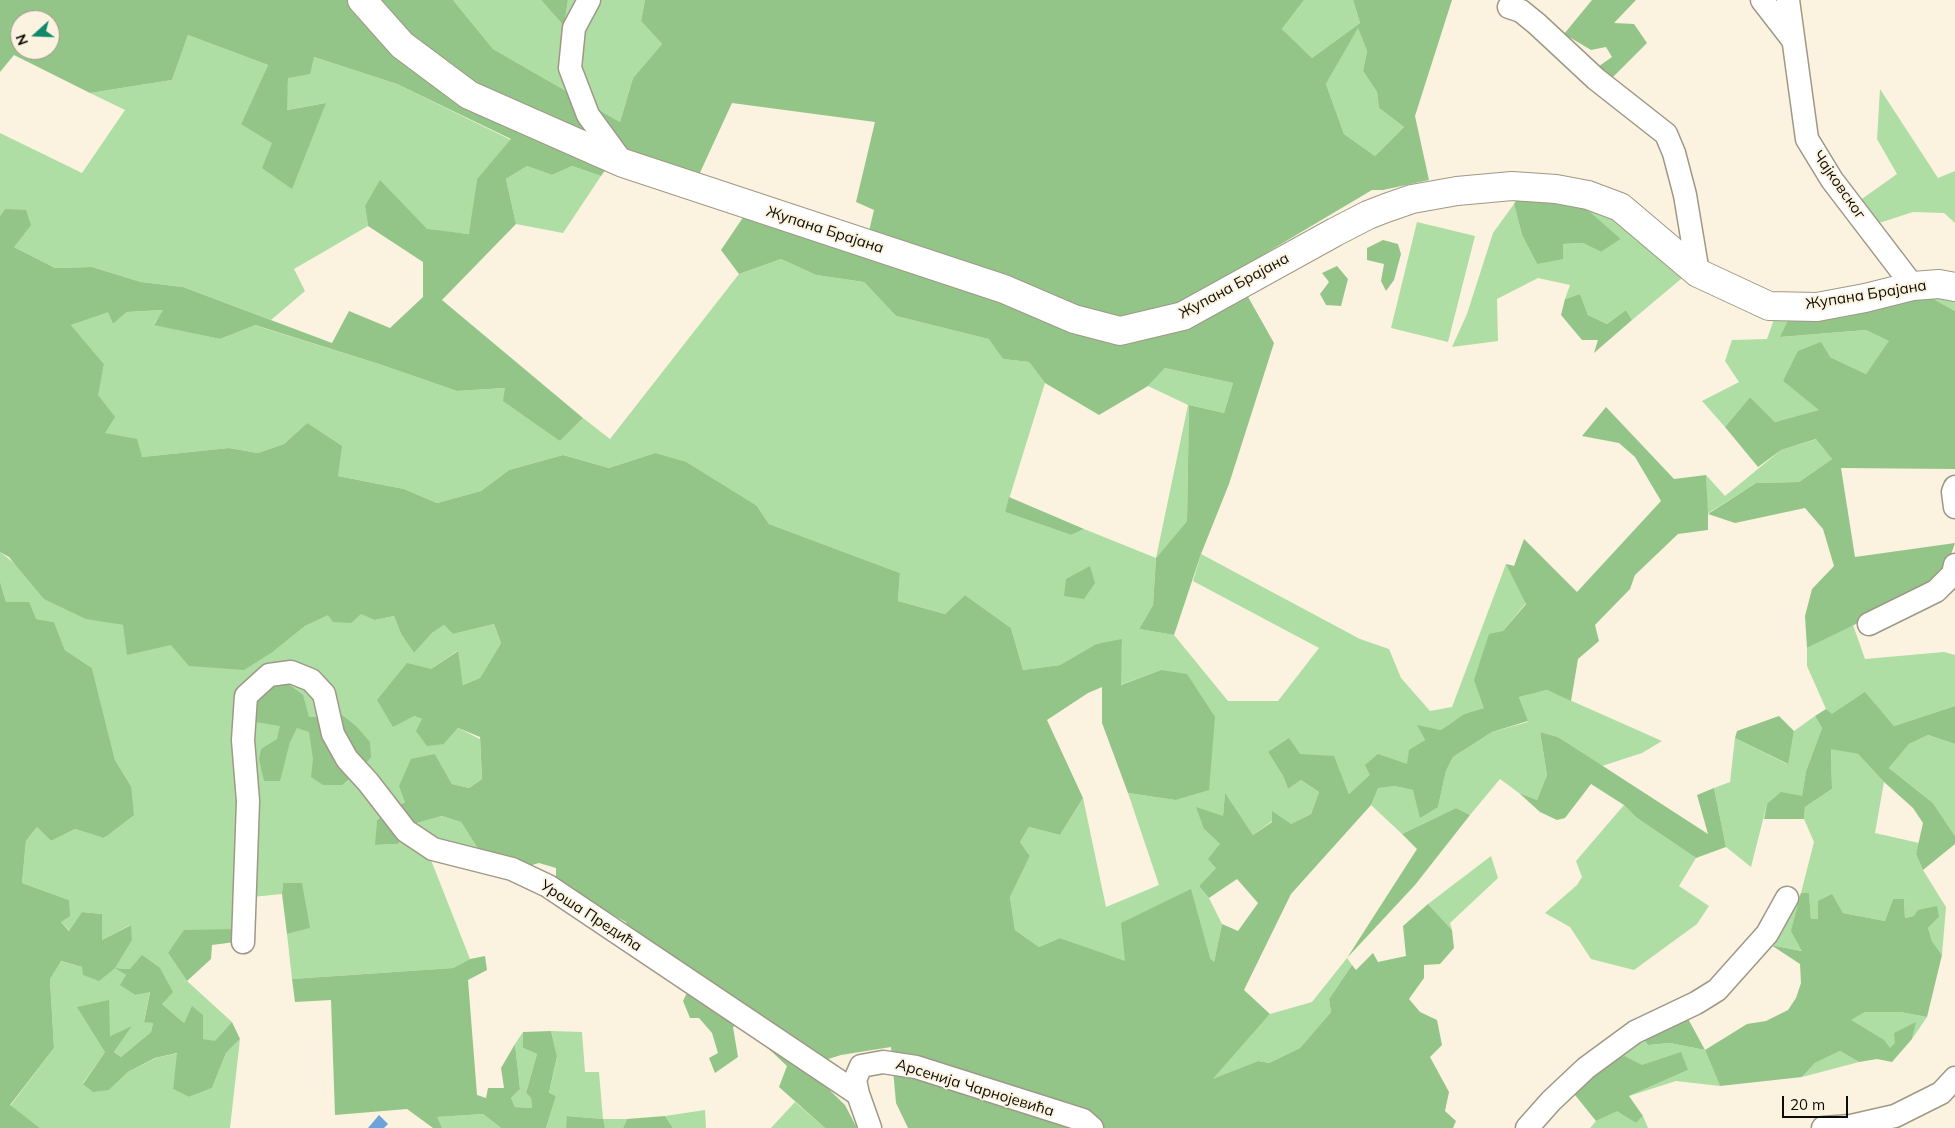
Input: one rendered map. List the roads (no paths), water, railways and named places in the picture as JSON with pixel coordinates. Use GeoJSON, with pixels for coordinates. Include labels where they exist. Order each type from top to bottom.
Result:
{"type":"FeatureCollection","features":[{"type":"Feature","properties":{"kind":"street","name":"Жупана Брајана"},"geometry":{"type":"LineString","coordinates":[[362,0],[402,45],[469,95],[623,163],[1004,289],[1074,319],[1120,331],[1183,316],[1368,215],[1412,199],[1512,186],[1556,189],[1588,195],[1620,207],[1698,273],[1769,306],[1817,307],[1913,286],[1939,284],[1955,287]]}},
{"type":"Feature","properties":{"kind":"street"},"geometry":{"type":"LineString","coordinates":[[589,0],[574,28],[570,68],[588,115],[623,163]]}},
{"type":"Feature","properties":{"kind":"street"},"geometry":{"type":"LineString","coordinates":[[1762,0],[1794,40]]}},
{"type":"Feature","properties":{"kind":"street","name":"Чајковског"},"geometry":{"type":"LineString","coordinates":[[1788,0],[1807,139],[1832,180],[1913,286]]}},
{"type":"Feature","properties":{"kind":"street"},"geometry":{"type":"LineString","coordinates":[[1509,7],[1521,11],[1596,79],[1666,134],[1674,153],[1685,195],[1698,273]]}},
{"type":"Feature","properties":{"kind":"street"},"geometry":{"type":"LineString","coordinates":[[1955,487],[1953,492],[1955,507]]}},
{"type":"Feature","properties":{"kind":"street"},"geometry":{"type":"LineString","coordinates":[[1869,624],[1936,591],[1953,574],[1955,565]]}},
{"type":"Feature","properties":{"kind":"street","name":"Уроша Предића"},"geometry":{"type":"LineString","coordinates":[[243,942],[248,801],[243,740],[246,696],[269,675],[291,672],[311,680],[324,694],[333,734],[347,759],[368,782],[406,832],[433,850],[512,869],[548,886],[858,1094]]}},
{"type":"Feature","properties":{"kind":"street"},"geometry":{"type":"LineString","coordinates":[[1527,1128],[1551,1101],[1586,1068],[1628,1037],[1696,1003],[1717,990],[1767,934],[1787,898]]}},
{"type":"Feature","properties":{"kind":"street","name":"Арсенија Чарнојевића"},"geometry":{"type":"LineString","coordinates":[[870,1128],[858,1094],[856,1080],[861,1066],[883,1062],[916,1067],[1083,1120],[1092,1128]]}},
{"type":"Feature","properties":{"kind":"street"},"geometry":{"type":"LineString","coordinates":[[1824,1128],[1851,1126],[1895,1116],[1941,1093],[1955,1078]]}},
{"type":"Feature","properties":{"kind":"water"},"geometry":{"type":"Polygon","coordinates":[[[379,1115],[388,1124],[384,1128],[368,1128],[379,1115]]]}}]}
